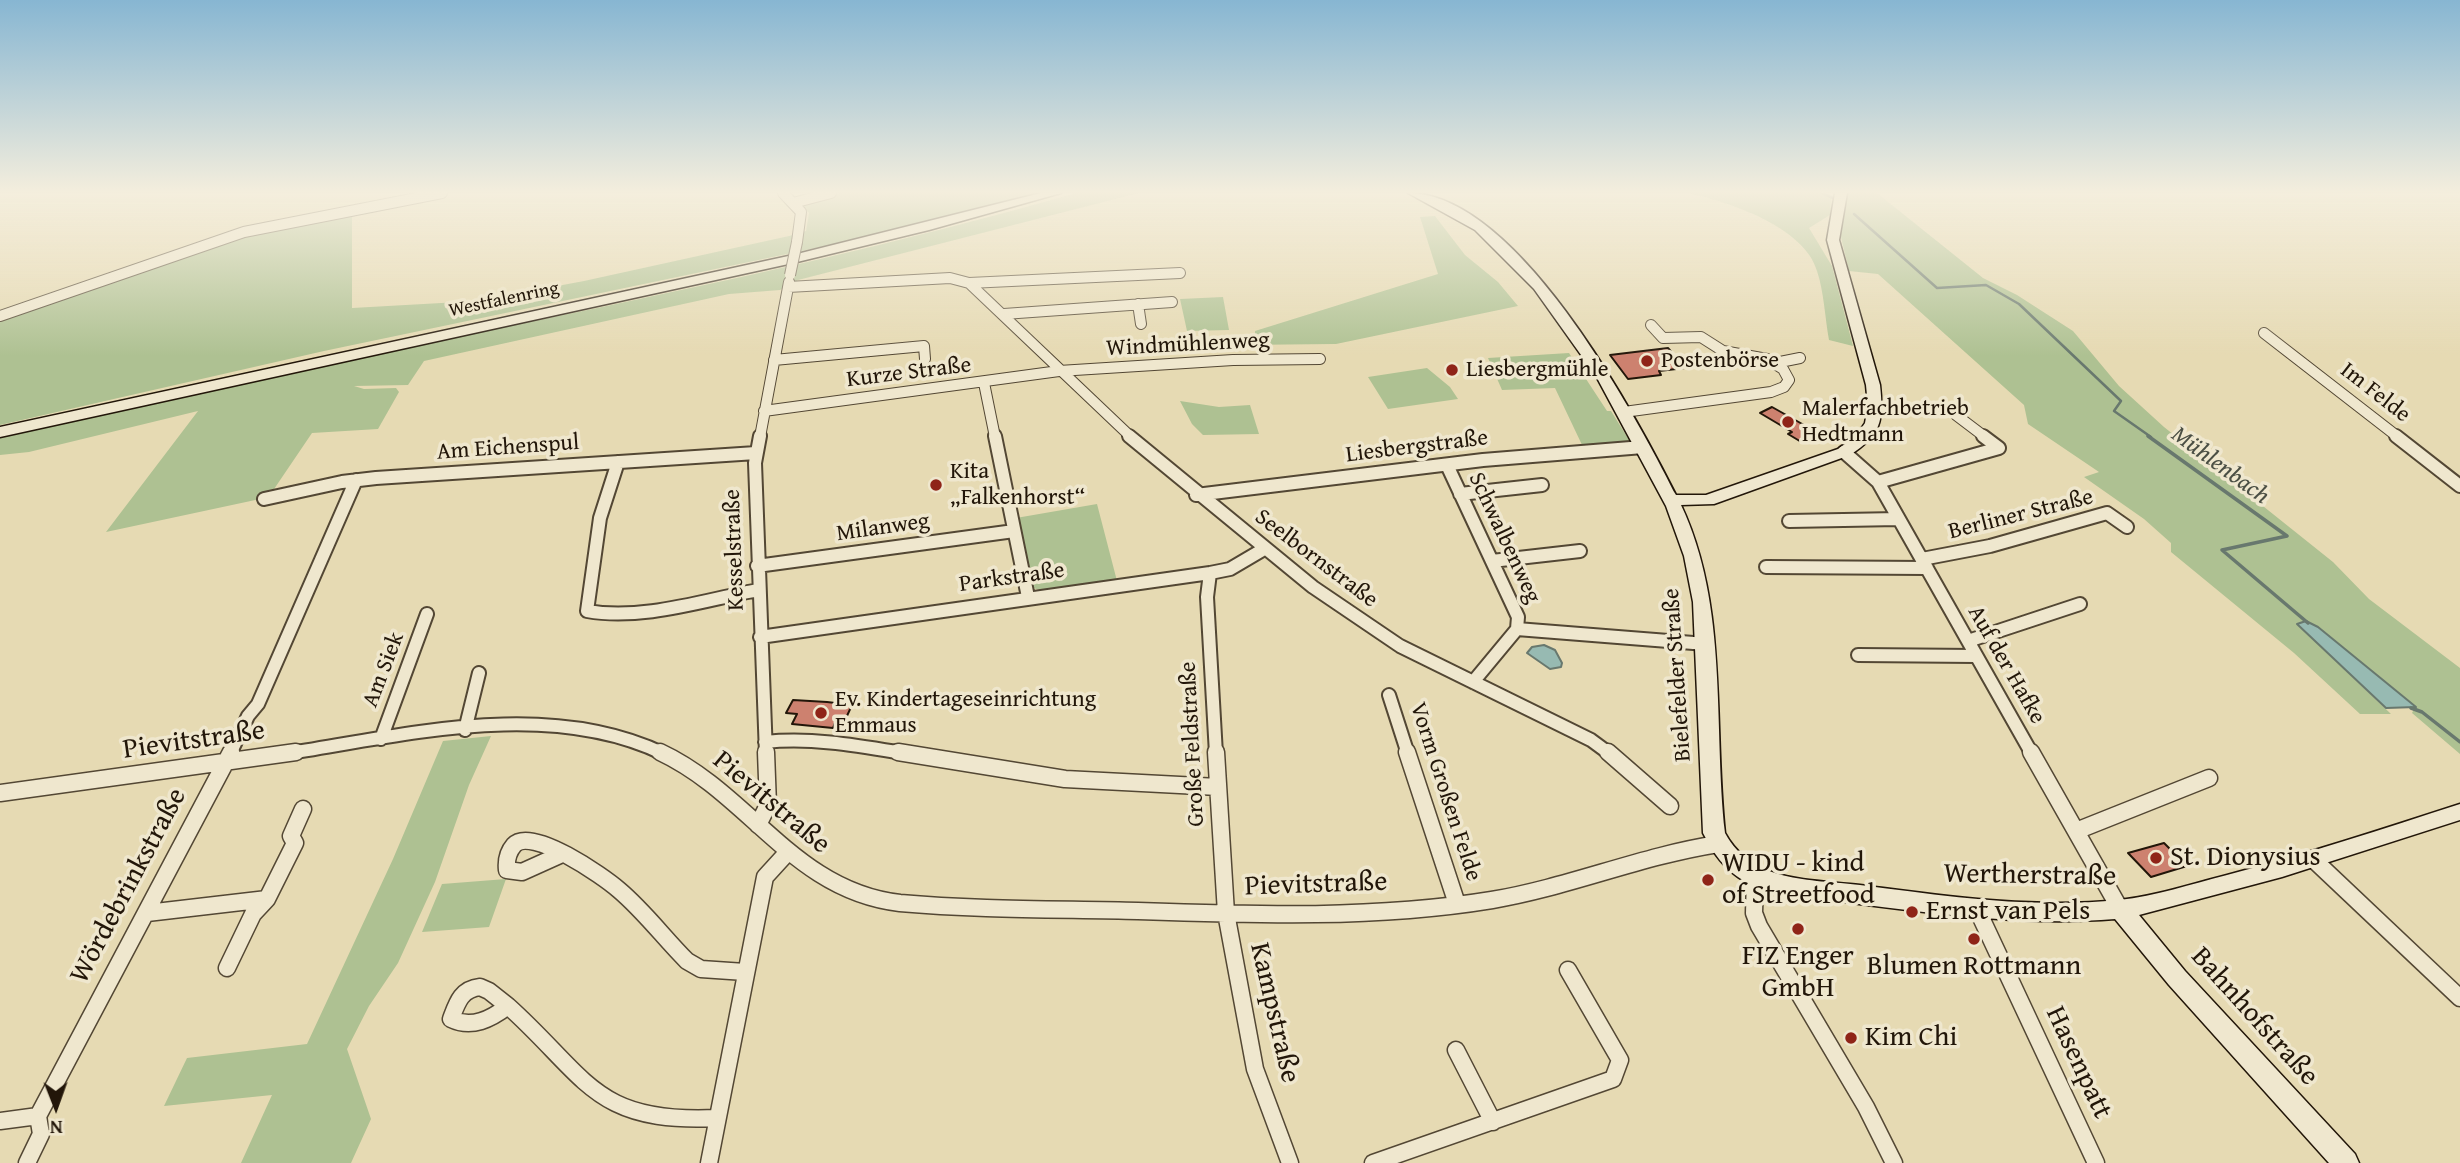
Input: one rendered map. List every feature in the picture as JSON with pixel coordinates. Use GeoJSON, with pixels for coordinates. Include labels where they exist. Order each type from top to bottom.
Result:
{"type":"FeatureCollection","features":[{"type":"Feature","properties":{"kind":"main road","name":"Westfalenring"},"geometry":{"type":"LineString","coordinates":[[0,432],[184,388],[840,247]]}},
{"type":"Feature","properties":{"kind":"main road","name":"Bielefelder Straße"},"geometry":{"type":"LineString","coordinates":[[1502,247],[1571,329],[1624,412],[1679,520],[1697,570],[1706,644],[1712,819],[1718,844]]}},
{"type":"Feature","properties":{"kind":"main road"},"geometry":{"type":"LineString","coordinates":[[1679,520],[1708,500],[1847,455],[1864,439],[1873,422],[1876,402],[1835,247]]}},
{"type":"Feature","properties":{"kind":"main road"},"geometry":{"type":"LineString","coordinates":[[1671,500],[1708,500]]}},
{"type":"Feature","properties":{"kind":"main road","name":"Wertherstraße"},"geometry":{"type":"LineString","coordinates":[[1755,877],[1795,887],[1977,909],[2081,912],[2120,909],[2166,900],[2314,860],[2460,812]]}},
{"type":"Feature","properties":{"kind":"main road"},"geometry":{"type":"LineString","coordinates":[[1718,844],[1732,862],[1755,877]]}},
{"type":"Feature","properties":{"kind":"main road","name":"Bahnhofstraße"},"geometry":{"type":"LineString","coordinates":[[2120,909],[2177,978],[2346,1163]]}},
{"type":"Feature","properties":{"kind":"street"},"geometry":{"type":"LineString","coordinates":[[0,316],[200,247]]}},
{"type":"Feature","properties":{"kind":"street"},"geometry":{"type":"LineString","coordinates":[[796,247],[789,281],[950,278],[973,285],[1180,273]]}},
{"type":"Feature","properties":{"kind":"street","name":"Kesselstraße"},"geometry":{"type":"LineString","coordinates":[[758,825],[768,806],[757,566],[756,453],[789,281]]}},
{"type":"Feature","properties":{"kind":"street","name":"Seelbornstraße"},"geometry":{"type":"LineString","coordinates":[[973,285],[1059,371],[1196,495],[1307,583],[1400,646],[1591,740],[1615,757],[1670,806]]}},
{"type":"Feature","properties":{"kind":"street"},"geometry":{"type":"LineString","coordinates":[[1004,314],[1172,302]]}},
{"type":"Feature","properties":{"kind":"street"},"geometry":{"type":"LineString","coordinates":[[1138,304],[1141,324]]}},
{"type":"Feature","properties":{"kind":"street"},"geometry":{"type":"LineString","coordinates":[[1624,412],[1771,392],[1784,387],[1789,380],[1788,374],[1774,362],[1757,356],[1723,351],[1701,337],[1662,338],[1651,325]]}},
{"type":"Feature","properties":{"kind":"street","name":"Im Felde"},"geometry":{"type":"LineString","coordinates":[[2264,333],[2460,486]]}},
{"type":"Feature","properties":{"kind":"street"},"geometry":{"type":"LineString","coordinates":[[774,360],[924,346],[925,359]]}},
{"type":"Feature","properties":{"kind":"street"},"geometry":{"type":"LineString","coordinates":[[1774,362],[1800,358]]}},
{"type":"Feature","properties":{"kind":"street","name":"Windmühlenweg"},"geometry":{"type":"LineString","coordinates":[[1059,371],[1233,360],[1320,359]]}},
{"type":"Feature","properties":{"kind":"street","name":"Kurze Straße"},"geometry":{"type":"LineString","coordinates":[[764,411],[1059,371]]}},
{"type":"Feature","properties":{"kind":"street"},"geometry":{"type":"LineString","coordinates":[[984,383],[1028,597]]}},
{"type":"Feature","properties":{"kind":"street"},"geometry":{"type":"LineString","coordinates":[[1878,482],[1999,448],[1956,415]]}},
{"type":"Feature","properties":{"kind":"street","name":"Liesbergstraße"},"geometry":{"type":"LineString","coordinates":[[1196,495],[1447,465],[1643,447]]}},
{"type":"Feature","properties":{"kind":"street","name":"Am Eichenspul"},"geometry":{"type":"LineString","coordinates":[[264,499],[356,480],[756,453]]}},
{"type":"Feature","properties":{"kind":"street","name":"Auf der Hafke"},"geometry":{"type":"LineString","coordinates":[[1847,455],[1878,482],[2120,909]]}},
{"type":"Feature","properties":{"kind":"street"},"geometry":{"type":"LineString","coordinates":[[618,462],[600,518],[587,611],[598,614],[645,610],[758,590]]}},
{"type":"Feature","properties":{"kind":"street","name":"Schwalbenweg"},"geometry":{"type":"LineString","coordinates":[[1447,465],[1518,617],[1517,629]]}},
{"type":"Feature","properties":{"kind":"street","name":"Wördebrinkstraße"},"geometry":{"type":"LineString","coordinates":[[27,1163],[43,1134],[43,1123],[38,1116],[226,763],[248,716],[258,704],[356,480]]}},
{"type":"Feature","properties":{"kind":"street"},"geometry":{"type":"LineString","coordinates":[[1460,494],[1542,485]]}},
{"type":"Feature","properties":{"kind":"street","name":"Berliner Straße"},"geometry":{"type":"LineString","coordinates":[[1766,567],[1924,564],[2107,513],[2127,527]]}},
{"type":"Feature","properties":{"kind":"street"},"geometry":{"type":"LineString","coordinates":[[1789,521],[1898,519]]}},
{"type":"Feature","properties":{"kind":"street","name":"Milanweg"},"geometry":{"type":"LineString","coordinates":[[757,566],[1014,531]]}},
{"type":"Feature","properties":{"kind":"street","name":"Parkstraße"},"geometry":{"type":"LineString","coordinates":[[760,637],[1210,573],[1230,569],[1264,549]]}},
{"type":"Feature","properties":{"kind":"street"},"geometry":{"type":"LineString","coordinates":[[1492,561],[1580,551]]}},
{"type":"Feature","properties":{"kind":"street","name":"Große Feldstraße"},"geometry":{"type":"LineString","coordinates":[[1210,573],[1207,597],[1226,913]]}},
{"type":"Feature","properties":{"kind":"street"},"geometry":{"type":"LineString","coordinates":[[1968,641],[2081,604]]}},
{"type":"Feature","properties":{"kind":"street","name":"Am Siek"},"geometry":{"type":"LineString","coordinates":[[381,739],[427,614]]}},
{"type":"Feature","properties":{"kind":"street"},"geometry":{"type":"LineString","coordinates":[[1472,682],[1517,629],[1706,644]]}},
{"type":"Feature","properties":{"kind":"street"},"geometry":{"type":"LineString","coordinates":[[1858,655],[1976,656]]}},
{"type":"Feature","properties":{"kind":"street"},"geometry":{"type":"LineString","coordinates":[[465,730],[479,673]]}},
{"type":"Feature","properties":{"kind":"street","name":"Vorm Großen Felde"},"geometry":{"type":"LineString","coordinates":[[1389,695],[1457,904]]}},
{"type":"Feature","properties":{"kind":"street","name":"Pievitstraße"},"geometry":{"type":"LineString","coordinates":[[0,793],[381,739],[522,724],[549,725],[633,740],[698,773],[758,825],[786,854],[827,883],[883,901],[989,908],[1317,914],[1457,904],[1522,893],[1683,848],[1718,844]]}},
{"type":"Feature","properties":{"kind":"street"},"geometry":{"type":"LineString","coordinates":[[765,742],[797,739],[831,741],[1065,779],[1218,787]]}},
{"type":"Feature","properties":{"kind":"street"},"geometry":{"type":"LineString","coordinates":[[2076,831],[2209,778]]}},
{"type":"Feature","properties":{"kind":"street"},"geometry":{"type":"LineString","coordinates":[[226,968],[253,914],[267,899],[295,843],[291,836],[303,809]]}},
{"type":"Feature","properties":{"kind":"street"},"geometry":{"type":"LineString","coordinates":[[562,854],[618,889],[687,961],[701,969],[745,972]]}},
{"type":"Feature","properties":{"kind":"street"},"geometry":{"type":"LineString","coordinates":[[709,1163],[765,877],[786,854]]}},
{"type":"Feature","properties":{"kind":"street"},"geometry":{"type":"LineString","coordinates":[[2314,860],[2460,998]]}},
{"type":"Feature","properties":{"kind":"street"},"geometry":{"type":"LineString","coordinates":[[1755,877],[1754,913],[1759,926],[1866,1107],[1894,1163]]}},
{"type":"Feature","properties":{"kind":"street"},"geometry":{"type":"LineString","coordinates":[[147,913],[267,899]]}},
{"type":"Feature","properties":{"kind":"street","name":"Hasenpatt"},"geometry":{"type":"LineString","coordinates":[[1977,909],[2096,1163]]}},
{"type":"Feature","properties":{"kind":"street","name":"Kampstraße"},"geometry":{"type":"LineString","coordinates":[[1226,913],[1255,1069],[1290,1163]]}},
{"type":"Feature","properties":{"kind":"street"},"geometry":{"type":"LineString","coordinates":[[1373,1163],[1613,1079],[1620,1060],[1568,970]]}},
{"type":"Feature","properties":{"kind":"street"},"geometry":{"type":"LineString","coordinates":[[508,1006],[589,1087],[610,1102],[639,1114],[665,1120],[717,1118]]}},
{"type":"Feature","properties":{"kind":"street"},"geometry":{"type":"LineString","coordinates":[[1456,1050],[1493,1122]]}},
{"type":"Feature","properties":{"kind":"street"},"geometry":{"type":"LineString","coordinates":[[0,1121],[38,1116]]}},
{"type":"Feature","properties":{"kind":"green space"},"geometry":{"type":"Polygon","coordinates":[[[193,247],[352,247],[352,308],[477,301],[738,247],[819,247],[324,351],[0,425],[0,314],[193,247]]]}},
{"type":"Feature","properties":{"kind":"green space"},"geometry":{"type":"Polygon","coordinates":[[[869,247],[926,247],[798,280],[780,290],[729,294],[424,361],[408,385],[354,386],[364,389],[396,388],[399,392],[378,429],[312,433],[270,495],[260,499],[106,532],[198,411],[29,452],[0,455],[0,438],[134,406],[869,247]]]}},
{"type":"Feature","properties":{"kind":"green space"},"geometry":{"type":"Polygon","coordinates":[[[1430,247],[1459,247],[1498,282],[1518,306],[1336,344],[1238,345],[1235,340],[1255,335],[1255,331],[1438,274],[1430,247]]]}},
{"type":"Feature","properties":{"kind":"green space"},"geometry":{"type":"Polygon","coordinates":[[[1803,247],[1821,247],[1832,266],[1853,346],[1829,340],[1823,296],[1810,255],[1803,247]]]}},
{"type":"Feature","properties":{"kind":"green space"},"geometry":{"type":"Polygon","coordinates":[[[1843,247],[1945,247],[1983,278],[2017,295],[2073,331],[2119,386],[2164,427],[2333,562],[2369,599],[2460,668],[2460,754],[2412,713],[2415,707],[2318,627],[2298,625],[2391,714],[2360,714],[2294,653],[2171,552],[2171,543],[2144,519],[2084,477],[2099,472],[2028,424],[2024,405],[1878,274],[1849,271],[1843,247]]]}},
{"type":"Feature","properties":{"kind":"green space"},"geometry":{"type":"Polygon","coordinates":[[[1223,297],[1229,330],[1187,331],[1180,299],[1223,297]]]}},
{"type":"Feature","properties":{"kind":"green space"},"geometry":{"type":"Polygon","coordinates":[[[1569,353],[1631,443],[1583,447],[1555,388],[1502,390],[1488,358],[1569,353]]]}},
{"type":"Feature","properties":{"kind":"green space"},"geometry":{"type":"Polygon","coordinates":[[[1427,368],[1450,387],[1458,399],[1388,409],[1368,377],[1427,368]]]}},
{"type":"Feature","properties":{"kind":"green space"},"geometry":{"type":"Polygon","coordinates":[[[1180,401],[1219,407],[1250,405],[1259,434],[1203,435],[1192,424],[1180,401]]]}},
{"type":"Feature","properties":{"kind":"green space"},"geometry":{"type":"Polygon","coordinates":[[[1097,504],[1117,581],[1043,591],[1030,587],[1016,518],[1097,504]]]}},
{"type":"Feature","properties":{"kind":"green space"},"geometry":{"type":"Polygon","coordinates":[[[491,736],[469,785],[435,882],[398,963],[369,1006],[347,1049],[371,1119],[351,1163],[241,1163],[272,1095],[164,1106],[187,1058],[307,1044],[393,859],[443,741],[491,736]]]}},
{"type":"Feature","properties":{"kind":"green space"},"geometry":{"type":"Polygon","coordinates":[[[506,879],[489,927],[422,932],[442,884],[506,879]]]}},
{"type":"Feature","properties":{"kind":"water"},"geometry":{"type":"Polygon","coordinates":[[[2306,621],[2318,627],[2416,707],[2386,708],[2297,624],[2306,621]]]}},
{"type":"Feature","properties":{"kind":"water"},"geometry":{"type":"Polygon","coordinates":[[[1544,645],[1555,650],[1562,663],[1561,667],[1550,669],[1527,653],[1532,647],[1544,645]]]}},
{"type":"Feature","properties":{"kind":"building","name":"Postenbörse"},"geometry":{"type":"Polygon","coordinates":[[[1668,348],[1685,368],[1659,371],[1661,375],[1628,379],[1610,355],[1668,348]]]}},
{"type":"Feature","properties":{"kind":"building","name":"Malerfachbetrieb Hedtmann"},"geometry":{"type":"Polygon","coordinates":[[[1772,407],[1820,434],[1803,443],[1788,434],[1792,432],[1760,413],[1772,407]]]}},
{"type":"Feature","properties":{"kind":"building","name":"Ev. Kindertageseinrichtung Emmaus"},"geometry":{"type":"Polygon","coordinates":[[[793,700],[852,705],[846,718],[837,717],[833,728],[792,724],[797,714],[786,713],[793,700]]]}},
{"type":"Feature","properties":{"kind":"building","name":"St. Dionysius"},"geometry":{"type":"Polygon","coordinates":[[[2164,843],[2187,866],[2151,877],[2128,853],[2164,843]]]}},
{"type":"Feature","properties":{"kind":"waterway","name":"Mühlenbach"},"geometry":{"type":"LineString","coordinates":[[1891,247],[1937,288],[1986,285],[2019,304],[2121,401],[2114,411],[2151,437]]}},
{"type":"Feature","properties":{"kind":"waterway","name":"Mühlenbach"},"geometry":{"type":"LineString","coordinates":[[2148,436],[2287,536],[2222,550],[2308,623]]}},
{"type":"Feature","properties":{"kind":"waterway","name":"Mühlenbach"},"geometry":{"type":"LineString","coordinates":[[2411,708],[2422,712],[2460,742]]}},
{"type":"Feature","properties":{"kind":"place","name":"Postenbörse"},"geometry":{"type":"Point","coordinates":[1647,361]}},
{"type":"Feature","properties":{"kind":"place","name":"Liesbergmühle"},"geometry":{"type":"Point","coordinates":[1452,370]}},
{"type":"Feature","properties":{"kind":"place","name":"Malerfachbetrieb Hedtmann"},"geometry":{"type":"Point","coordinates":[1788,422]}},
{"type":"Feature","properties":{"kind":"place","name":"Kita „Falkenhorst“"},"geometry":{"type":"Point","coordinates":[936,485]}},
{"type":"Feature","properties":{"kind":"place","name":"Ev. Kindertageseinrichtung Emmaus"},"geometry":{"type":"Point","coordinates":[821,713]}},
{"type":"Feature","properties":{"kind":"place","name":"St. Dionysius"},"geometry":{"type":"Point","coordinates":[2156,858]}},
{"type":"Feature","properties":{"kind":"place","name":"WIDU - kind of Streetfood"},"geometry":{"type":"Point","coordinates":[1708,880]}},
{"type":"Feature","properties":{"kind":"place","name":"Ernst van Pels"},"geometry":{"type":"Point","coordinates":[1912,912]}},
{"type":"Feature","properties":{"kind":"place","name":"FIZ Enger GmbH"},"geometry":{"type":"Point","coordinates":[1798,929]}},
{"type":"Feature","properties":{"kind":"place","name":"Blumen Rottmann"},"geometry":{"type":"Point","coordinates":[1974,939]}},
{"type":"Feature","properties":{"kind":"place","name":"Kim Chi"},"geometry":{"type":"Point","coordinates":[1851,1038]}}]}
